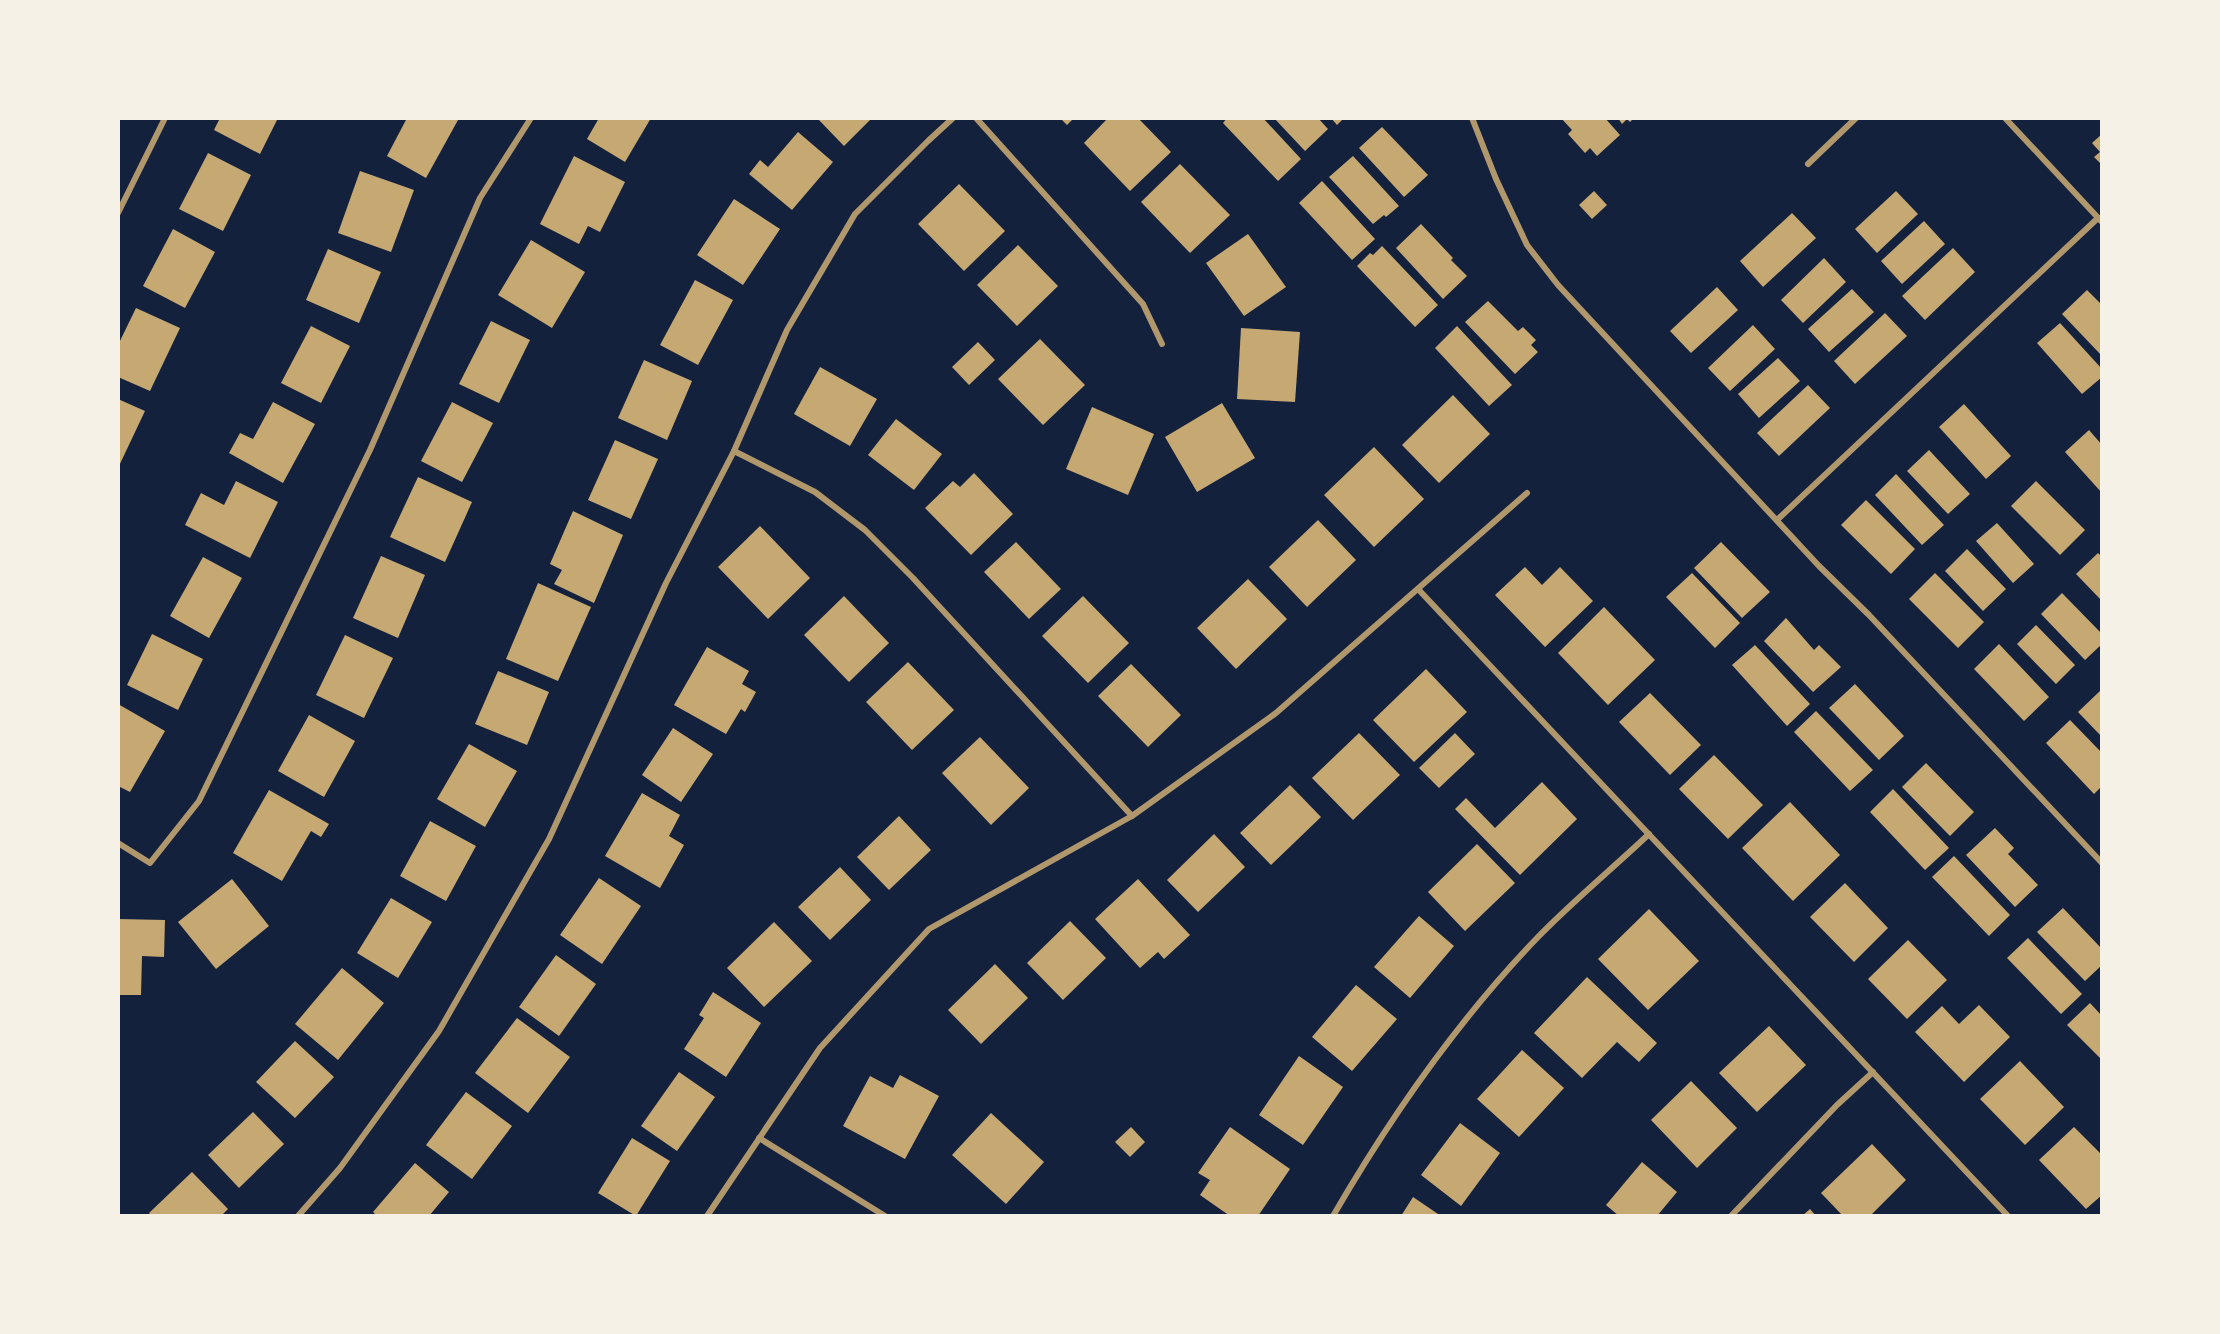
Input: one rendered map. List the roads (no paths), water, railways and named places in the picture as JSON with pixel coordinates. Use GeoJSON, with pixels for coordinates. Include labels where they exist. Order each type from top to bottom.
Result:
{"type":"FeatureCollection","features":[{"type":"Feature","properties":{"kind":"street"},"geometry":{"type":"LineString","coordinates":[[118,213],[165,118]]}},
{"type":"Feature","properties":{"kind":"street"},"geometry":{"type":"LineString","coordinates":[[118,843],[150,863],[199,801],[370,450],[480,198],[531,118]]}},
{"type":"Feature","properties":{"kind":"street"},"geometry":{"type":"LineString","coordinates":[[298,1215],[340,1168],[440,1030],[537,860],[554,829],[666,583],[734,451],[787,330],[855,214],[953,118]]}},
{"type":"Feature","properties":{"kind":"street"},"geometry":{"type":"LineString","coordinates":[[976,118],[1143,304],[1162,344]]}},
{"type":"Feature","properties":{"kind":"street"},"geometry":{"type":"LineString","coordinates":[[1472,118],[1496,179],[1527,245],[1558,285],[2102,863]]}},
{"type":"Feature","properties":{"kind":"street"},"geometry":{"type":"LineString","coordinates":[[1808,164],[1856,118]]}},
{"type":"Feature","properties":{"kind":"street"},"geometry":{"type":"LineString","coordinates":[[1777,520],[2100,220],[2005,118]]}},
{"type":"Feature","properties":{"kind":"street"},"geometry":{"type":"LineString","coordinates":[[734,451],[815,492],[865,530],[913,578],[1132,816]]}},
{"type":"Feature","properties":{"kind":"street"},"geometry":{"type":"LineString","coordinates":[[707,1215],[820,1048],[929,929],[1132,816],[1276,713],[1527,493]]}},
{"type":"Feature","properties":{"kind":"street"},"geometry":{"type":"LineString","coordinates":[[1418,589],[2008,1215]]}},
{"type":"Feature","properties":{"kind":"street"},"geometry":{"type":"LineString","coordinates":[[1333,1215],[1364,1161],[1450,1038],[1539,937],[1649,834]]}},
{"type":"Feature","properties":{"kind":"street"},"geometry":{"type":"LineString","coordinates":[[1731,1215],[1837,1105],[1873,1072]]}},
{"type":"Feature","properties":{"kind":"street"},"geometry":{"type":"LineString","coordinates":[[759,1138],[885,1215]]}}]}
